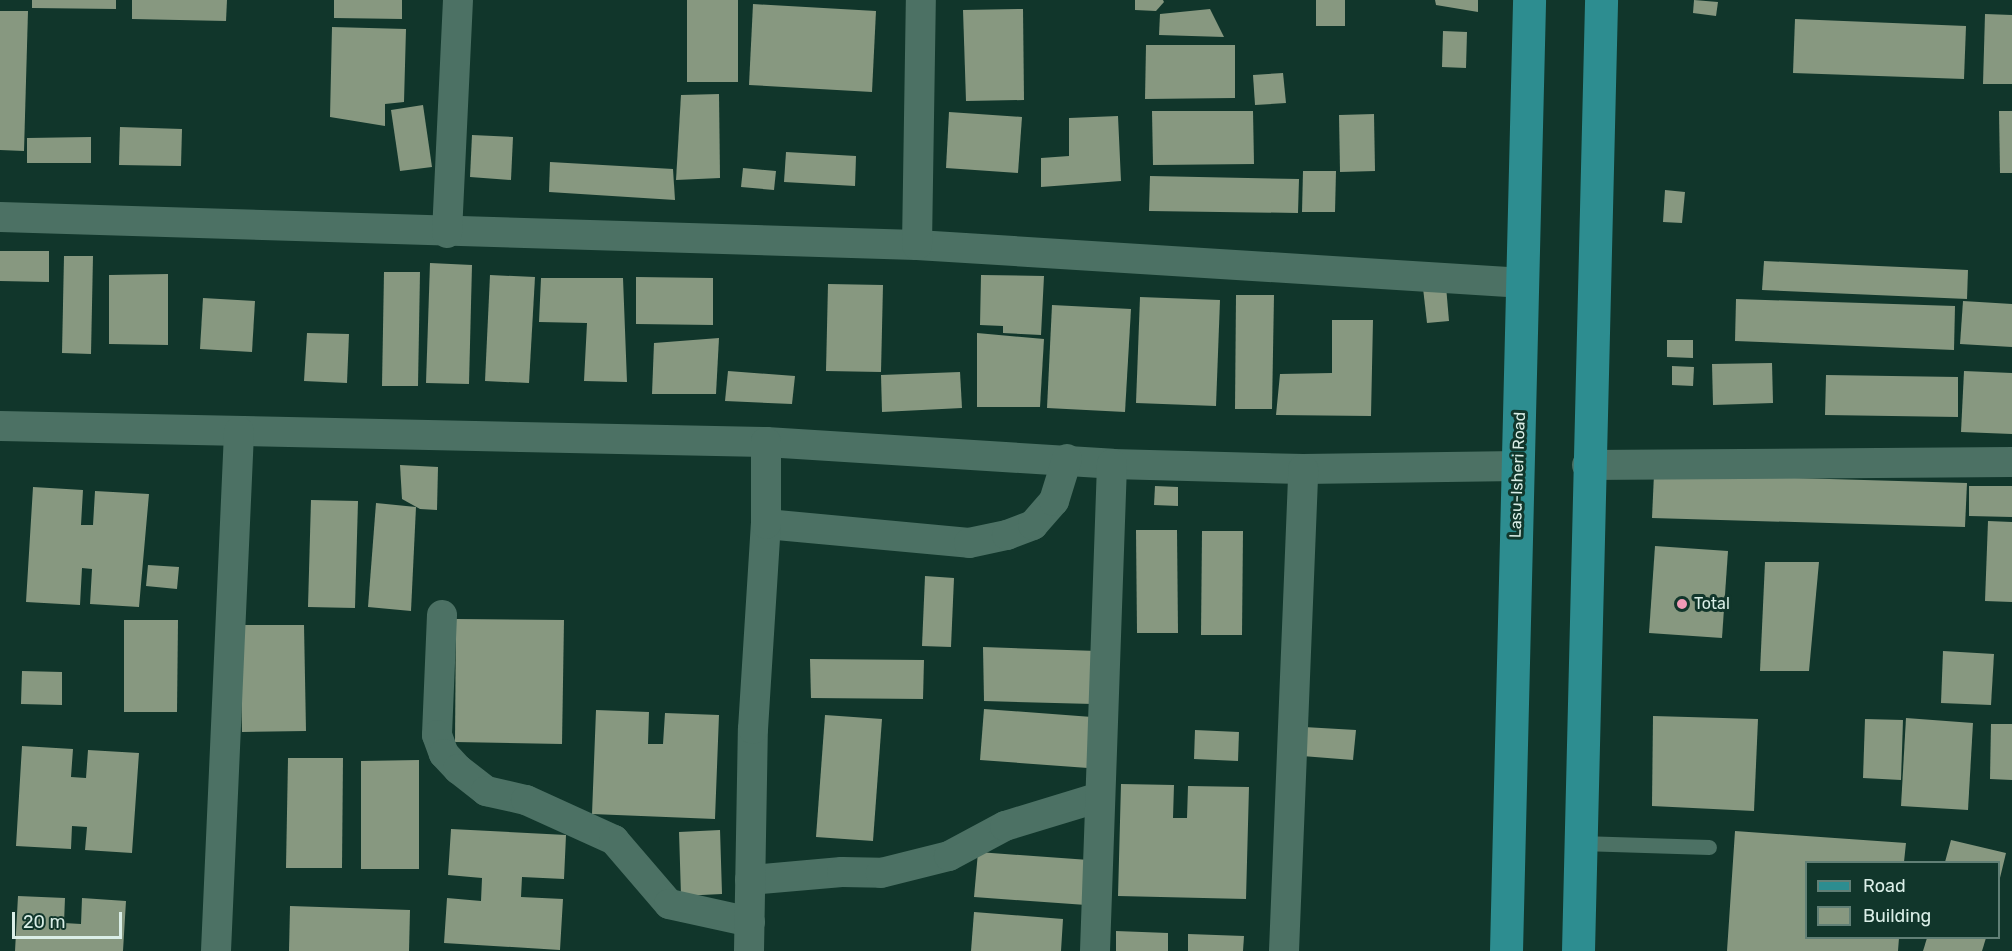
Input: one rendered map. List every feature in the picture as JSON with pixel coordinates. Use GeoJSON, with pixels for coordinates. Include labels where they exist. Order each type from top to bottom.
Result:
{"type":"FeatureCollection","features":[{"type":"Feature","properties":{"kind":"main road","name":"Lasu-Isheri Road"},"geometry":{"type":"LineString","coordinates":[[1506,951],[1524,283],[1529,0]]}},
{"type":"Feature","properties":{"kind":"main road"},"geometry":{"type":"LineString","coordinates":[[1578,951],[1587,465],[1601,0]]}},
{"type":"Feature","properties":{"kind":"street"},"geometry":{"type":"LineString","coordinates":[[447,233],[458,0]]}},
{"type":"Feature","properties":{"kind":"street"},"geometry":{"type":"LineString","coordinates":[[917,245],[921,0]]}},
{"type":"Feature","properties":{"kind":"street"},"geometry":{"type":"LineString","coordinates":[[0,217],[447,233],[917,245],[1524,283]]}},
{"type":"Feature","properties":{"kind":"street"},"geometry":{"type":"LineString","coordinates":[[0,426],[766,442],[1067,459],[1112,464],[1303,470],[1518,466]]}},
{"type":"Feature","properties":{"kind":"street"},"geometry":{"type":"LineString","coordinates":[[216,951],[239,432]]}},
{"type":"Feature","properties":{"kind":"street"},"geometry":{"type":"LineString","coordinates":[[442,615],[437,735],[444,754],[458,769],[486,791],[535,803],[614,840],[669,904],[750,937],[753,729],[766,524],[766,442]]}},
{"type":"Feature","properties":{"kind":"street"},"geometry":{"type":"LineString","coordinates":[[766,524],[969,543],[1007,535],[1033,525],[1054,501],[1067,459]]}},
{"type":"Feature","properties":{"kind":"street"},"geometry":{"type":"LineString","coordinates":[[1587,465],[2012,462]]}},
{"type":"Feature","properties":{"kind":"street"},"geometry":{"type":"LineString","coordinates":[[1095,951],[1112,464]]}},
{"type":"Feature","properties":{"kind":"street"},"geometry":{"type":"LineString","coordinates":[[1284,951],[1303,470]]}},
{"type":"Feature","properties":{"kind":"street"},"geometry":{"type":"LineString","coordinates":[[750,880],[842,872],[881,873],[949,856],[1005,826],[1100,797]]}},
{"type":"Feature","properties":{"kind":"lane"},"geometry":{"type":"LineString","coordinates":[[1580,843],[1709,847]]}},
{"type":"Feature","properties":{"kind":"building"},"geometry":{"type":"Polygon","coordinates":[[[32,0],[116,0],[116,9],[32,8],[32,0]]]}},
{"type":"Feature","properties":{"kind":"building"},"geometry":{"type":"Polygon","coordinates":[[[132,0],[227,0],[226,21],[132,19],[132,0]]]}},
{"type":"Feature","properties":{"kind":"building"},"geometry":{"type":"Polygon","coordinates":[[[334,0],[402,0],[402,19],[334,18],[334,0]]]}},
{"type":"Feature","properties":{"kind":"building"},"geometry":{"type":"Polygon","coordinates":[[[687,0],[738,0],[738,82],[687,82],[687,0]]]}},
{"type":"Feature","properties":{"kind":"building"},"geometry":{"type":"Polygon","coordinates":[[[1135,0],[1163,0],[1164,2],[1156,11],[1135,10],[1135,0]]]}},
{"type":"Feature","properties":{"kind":"building"},"geometry":{"type":"Polygon","coordinates":[[[1316,0],[1345,0],[1345,26],[1316,26],[1316,0]]]}},
{"type":"Feature","properties":{"kind":"building"},"geometry":{"type":"Polygon","coordinates":[[[1435,0],[1478,0],[1478,12],[1436,5],[1435,0]]]}},
{"type":"Feature","properties":{"kind":"building"},"geometry":{"type":"Polygon","coordinates":[[[1694,0],[1718,2],[1716,16],[1693,13],[1694,0]]]}},
{"type":"Feature","properties":{"kind":"building"},"geometry":{"type":"Polygon","coordinates":[[[753,4],[876,11],[872,92],[749,85],[753,4]]]}},
{"type":"Feature","properties":{"kind":"building"},"geometry":{"type":"Polygon","coordinates":[[[1023,9],[1024,100],[966,101],[963,10],[1023,9]]]}},
{"type":"Feature","properties":{"kind":"building"},"geometry":{"type":"Polygon","coordinates":[[[1210,9],[1224,37],[1159,35],[1160,14],[1210,9]]]}},
{"type":"Feature","properties":{"kind":"building"},"geometry":{"type":"Polygon","coordinates":[[[0,11],[28,11],[24,151],[0,150],[0,11]]]}},
{"type":"Feature","properties":{"kind":"building"},"geometry":{"type":"Polygon","coordinates":[[[1985,14],[2012,15],[2012,84],[1983,84],[1985,14]]]}},
{"type":"Feature","properties":{"kind":"building"},"geometry":{"type":"Polygon","coordinates":[[[1795,19],[1966,26],[1964,79],[1793,73],[1795,19]]]}},
{"type":"Feature","properties":{"kind":"building"},"geometry":{"type":"Polygon","coordinates":[[[332,27],[406,29],[404,102],[385,104],[385,126],[330,117],[332,27]]]}},
{"type":"Feature","properties":{"kind":"building"},"geometry":{"type":"Polygon","coordinates":[[[1443,31],[1467,32],[1466,68],[1442,67],[1443,31]]]}},
{"type":"Feature","properties":{"kind":"building"},"geometry":{"type":"Polygon","coordinates":[[[1146,45],[1235,45],[1235,98],[1145,99],[1146,45]]]}},
{"type":"Feature","properties":{"kind":"building"},"geometry":{"type":"Polygon","coordinates":[[[1283,73],[1286,103],[1255,105],[1253,75],[1283,73]]]}},
{"type":"Feature","properties":{"kind":"building"},"geometry":{"type":"Polygon","coordinates":[[[719,94],[720,178],[676,180],[681,95],[719,94]]]}},
{"type":"Feature","properties":{"kind":"building"},"geometry":{"type":"Polygon","coordinates":[[[423,105],[432,167],[400,171],[391,110],[423,105]]]}},
{"type":"Feature","properties":{"kind":"building"},"geometry":{"type":"Polygon","coordinates":[[[1152,111],[1253,111],[1254,164],[1153,165],[1152,111]]]}},
{"type":"Feature","properties":{"kind":"building"},"geometry":{"type":"Polygon","coordinates":[[[1999,111],[2012,111],[2012,173],[2000,173],[1999,111]]]}},
{"type":"Feature","properties":{"kind":"building"},"geometry":{"type":"Polygon","coordinates":[[[949,112],[1022,117],[1018,173],[946,168],[949,112]]]}},
{"type":"Feature","properties":{"kind":"building"},"geometry":{"type":"Polygon","coordinates":[[[1374,114],[1375,171],[1340,172],[1339,115],[1374,114]]]}},
{"type":"Feature","properties":{"kind":"building"},"geometry":{"type":"Polygon","coordinates":[[[1118,116],[1121,181],[1041,187],[1041,158],[1069,156],[1069,118],[1118,116]]]}},
{"type":"Feature","properties":{"kind":"building"},"geometry":{"type":"Polygon","coordinates":[[[120,127],[182,129],[181,166],[119,165],[120,127]]]}},
{"type":"Feature","properties":{"kind":"building"},"geometry":{"type":"Polygon","coordinates":[[[472,135],[513,137],[511,180],[470,177],[472,135]]]}},
{"type":"Feature","properties":{"kind":"building"},"geometry":{"type":"Polygon","coordinates":[[[91,137],[91,163],[27,163],[27,138],[91,137]]]}},
{"type":"Feature","properties":{"kind":"building"},"geometry":{"type":"Polygon","coordinates":[[[786,152],[856,156],[855,186],[784,182],[786,152]]]}},
{"type":"Feature","properties":{"kind":"building"},"geometry":{"type":"Polygon","coordinates":[[[550,162],[673,169],[675,200],[549,192],[550,162]]]}},
{"type":"Feature","properties":{"kind":"building"},"geometry":{"type":"Polygon","coordinates":[[[743,168],[776,171],[774,190],[741,187],[743,168]]]}},
{"type":"Feature","properties":{"kind":"building"},"geometry":{"type":"Polygon","coordinates":[[[1303,171],[1336,171],[1335,212],[1302,212],[1303,171]]]}},
{"type":"Feature","properties":{"kind":"building"},"geometry":{"type":"Polygon","coordinates":[[[1150,176],[1299,179],[1298,213],[1149,211],[1150,176]]]}},
{"type":"Feature","properties":{"kind":"building"},"geometry":{"type":"Polygon","coordinates":[[[1665,190],[1685,192],[1682,223],[1663,222],[1665,190]]]}},
{"type":"Feature","properties":{"kind":"building"},"geometry":{"type":"Polygon","coordinates":[[[0,251],[49,251],[49,282],[0,281],[0,251]]]}},
{"type":"Feature","properties":{"kind":"building"},"geometry":{"type":"Polygon","coordinates":[[[64,256],[93,256],[91,354],[62,353],[64,256]]]}},
{"type":"Feature","properties":{"kind":"building"},"geometry":{"type":"Polygon","coordinates":[[[1764,261],[1968,270],[1967,299],[1762,290],[1764,261]]]}},
{"type":"Feature","properties":{"kind":"building"},"geometry":{"type":"Polygon","coordinates":[[[430,263],[472,265],[469,384],[426,383],[430,263]]]}},
{"type":"Feature","properties":{"kind":"building"},"geometry":{"type":"Polygon","coordinates":[[[384,272],[420,272],[418,386],[382,386],[384,272]]]}},
{"type":"Feature","properties":{"kind":"building"},"geometry":{"type":"Polygon","coordinates":[[[168,274],[168,345],[109,344],[109,275],[168,274]]]}},
{"type":"Feature","properties":{"kind":"building"},"geometry":{"type":"Polygon","coordinates":[[[490,275],[535,277],[529,383],[485,381],[490,275]]]}},
{"type":"Feature","properties":{"kind":"building"},"geometry":{"type":"Polygon","coordinates":[[[981,275],[1044,276],[1041,335],[1003,333],[1003,326],[980,325],[981,275]]]}},
{"type":"Feature","properties":{"kind":"building"},"geometry":{"type":"Polygon","coordinates":[[[636,277],[713,278],[713,325],[636,324],[636,277]]]}},
{"type":"Feature","properties":{"kind":"building"},"geometry":{"type":"Polygon","coordinates":[[[541,278],[623,278],[627,382],[584,381],[587,323],[539,322],[541,278]]]}},
{"type":"Feature","properties":{"kind":"building"},"geometry":{"type":"Polygon","coordinates":[[[828,284],[883,285],[881,372],[826,371],[828,284]]]}},
{"type":"Feature","properties":{"kind":"building"},"geometry":{"type":"Polygon","coordinates":[[[1446,286],[1449,321],[1427,323],[1423,288],[1446,286]]]}},
{"type":"Feature","properties":{"kind":"building"},"geometry":{"type":"Polygon","coordinates":[[[1236,295],[1274,295],[1272,409],[1235,409],[1236,295]]]}},
{"type":"Feature","properties":{"kind":"building"},"geometry":{"type":"Polygon","coordinates":[[[1140,297],[1220,300],[1216,406],[1136,403],[1140,297]]]}},
{"type":"Feature","properties":{"kind":"building"},"geometry":{"type":"Polygon","coordinates":[[[203,298],[255,301],[252,352],[200,349],[203,298]]]}},
{"type":"Feature","properties":{"kind":"building"},"geometry":{"type":"Polygon","coordinates":[[[1736,299],[1955,306],[1954,350],[1735,341],[1736,299]]]}},
{"type":"Feature","properties":{"kind":"building"},"geometry":{"type":"Polygon","coordinates":[[[1963,301],[2012,304],[2012,347],[1960,344],[1963,301]]]}},
{"type":"Feature","properties":{"kind":"building"},"geometry":{"type":"Polygon","coordinates":[[[1052,305],[1131,309],[1125,412],[1047,408],[1052,305]]]}},
{"type":"Feature","properties":{"kind":"building"},"geometry":{"type":"Polygon","coordinates":[[[1332,320],[1373,320],[1371,416],[1276,415],[1280,374],[1332,373],[1332,320]]]}},
{"type":"Feature","properties":{"kind":"building"},"geometry":{"type":"Polygon","coordinates":[[[307,333],[349,334],[347,383],[304,381],[307,333]]]}},
{"type":"Feature","properties":{"kind":"building"},"geometry":{"type":"Polygon","coordinates":[[[977,333],[1044,339],[1040,407],[977,407],[977,333]]]}},
{"type":"Feature","properties":{"kind":"building"},"geometry":{"type":"Polygon","coordinates":[[[719,338],[716,394],[652,394],[654,343],[719,338]]]}},
{"type":"Feature","properties":{"kind":"building"},"geometry":{"type":"Polygon","coordinates":[[[1667,340],[1693,340],[1693,358],[1667,357],[1667,340]]]}},
{"type":"Feature","properties":{"kind":"building"},"geometry":{"type":"Polygon","coordinates":[[[1772,363],[1773,403],[1713,405],[1712,364],[1772,363]]]}},
{"type":"Feature","properties":{"kind":"building"},"geometry":{"type":"Polygon","coordinates":[[[1672,366],[1694,367],[1693,386],[1672,385],[1672,366]]]}},
{"type":"Feature","properties":{"kind":"building"},"geometry":{"type":"Polygon","coordinates":[[[728,371],[795,376],[792,404],[725,401],[728,371]]]}},
{"type":"Feature","properties":{"kind":"building"},"geometry":{"type":"Polygon","coordinates":[[[1964,371],[2012,373],[2012,434],[1961,432],[1964,371]]]}},
{"type":"Feature","properties":{"kind":"building"},"geometry":{"type":"Polygon","coordinates":[[[960,372],[962,408],[882,412],[881,375],[960,372]]]}},
{"type":"Feature","properties":{"kind":"building"},"geometry":{"type":"Polygon","coordinates":[[[1826,375],[1958,377],[1958,417],[1825,415],[1826,375]]]}},
{"type":"Feature","properties":{"kind":"building"},"geometry":{"type":"Polygon","coordinates":[[[400,465],[438,467],[437,510],[420,509],[402,499],[400,465]]]}},
{"type":"Feature","properties":{"kind":"building"},"geometry":{"type":"Polygon","coordinates":[[[1654,474],[1967,483],[1965,527],[1652,518],[1654,474]]]}},
{"type":"Feature","properties":{"kind":"building"},"geometry":{"type":"Polygon","coordinates":[[[1155,486],[1178,487],[1178,506],[1154,505],[1155,486]]]}},
{"type":"Feature","properties":{"kind":"building"},"geometry":{"type":"Polygon","coordinates":[[[1969,486],[2012,486],[2012,517],[1969,516],[1969,486]]]}},
{"type":"Feature","properties":{"kind":"building"},"geometry":{"type":"Polygon","coordinates":[[[33,487],[83,490],[81,525],[93,525],[95,491],[149,494],[139,607],[90,604],[92,569],[82,568],[80,605],[26,602],[33,487]]]}},
{"type":"Feature","properties":{"kind":"building"},"geometry":{"type":"Polygon","coordinates":[[[311,500],[358,501],[355,608],[308,607],[311,500]]]}},
{"type":"Feature","properties":{"kind":"building"},"geometry":{"type":"Polygon","coordinates":[[[376,503],[416,507],[411,611],[368,607],[376,503]]]}},
{"type":"Feature","properties":{"kind":"building"},"geometry":{"type":"Polygon","coordinates":[[[1988,521],[2012,522],[2012,602],[1985,601],[1988,521]]]}},
{"type":"Feature","properties":{"kind":"building"},"geometry":{"type":"Polygon","coordinates":[[[1136,530],[1177,530],[1178,633],[1137,633],[1136,530]]]}},
{"type":"Feature","properties":{"kind":"building"},"geometry":{"type":"Polygon","coordinates":[[[1202,531],[1243,531],[1242,635],[1201,635],[1202,531]]]}},
{"type":"Feature","properties":{"kind":"building"},"geometry":{"type":"Polygon","coordinates":[[[1655,546],[1728,551],[1722,638],[1649,633],[1655,546]]]}},
{"type":"Feature","properties":{"kind":"building"},"geometry":{"type":"Polygon","coordinates":[[[1765,562],[1819,562],[1809,671],[1760,671],[1765,562]]]}},
{"type":"Feature","properties":{"kind":"building"},"geometry":{"type":"Polygon","coordinates":[[[148,565],[179,567],[177,589],[146,586],[148,565]]]}},
{"type":"Feature","properties":{"kind":"building"},"geometry":{"type":"Polygon","coordinates":[[[925,576],[954,578],[951,647],[922,646],[925,576]]]}},
{"type":"Feature","properties":{"kind":"building"},"geometry":{"type":"Polygon","coordinates":[[[456,619],[564,620],[562,744],[455,742],[456,619]]]}},
{"type":"Feature","properties":{"kind":"building"},"geometry":{"type":"Polygon","coordinates":[[[124,620],[178,620],[177,712],[124,712],[124,620]]]}},
{"type":"Feature","properties":{"kind":"building"},"geometry":{"type":"Polygon","coordinates":[[[240,625],[304,625],[306,731],[242,732],[240,625]]]}},
{"type":"Feature","properties":{"kind":"building"},"geometry":{"type":"Polygon","coordinates":[[[983,647],[1097,651],[1093,704],[984,701],[983,647]]]}},
{"type":"Feature","properties":{"kind":"building"},"geometry":{"type":"Polygon","coordinates":[[[1943,651],[1994,654],[1991,705],[1941,703],[1943,651]]]}},
{"type":"Feature","properties":{"kind":"building"},"geometry":{"type":"Polygon","coordinates":[[[810,659],[924,660],[923,699],[811,698],[810,659]]]}},
{"type":"Feature","properties":{"kind":"building"},"geometry":{"type":"Polygon","coordinates":[[[22,671],[62,672],[62,705],[21,704],[22,671]]]}},
{"type":"Feature","properties":{"kind":"building"},"geometry":{"type":"Polygon","coordinates":[[[984,709],[1092,717],[1088,768],[980,760],[984,709]]]}},
{"type":"Feature","properties":{"kind":"building"},"geometry":{"type":"Polygon","coordinates":[[[596,710],[649,712],[648,744],[663,744],[665,713],[719,715],[715,819],[592,814],[596,710]]]}},
{"type":"Feature","properties":{"kind":"building"},"geometry":{"type":"Polygon","coordinates":[[[825,715],[882,719],[873,841],[816,837],[825,715]]]}},
{"type":"Feature","properties":{"kind":"building"},"geometry":{"type":"Polygon","coordinates":[[[1653,716],[1758,719],[1754,811],[1652,806],[1653,716]]]}},
{"type":"Feature","properties":{"kind":"building"},"geometry":{"type":"Polygon","coordinates":[[[1906,718],[1973,723],[1968,810],[1901,806],[1906,718]]]}},
{"type":"Feature","properties":{"kind":"building"},"geometry":{"type":"Polygon","coordinates":[[[1865,719],[1903,720],[1901,780],[1863,778],[1865,719]]]}},
{"type":"Feature","properties":{"kind":"building"},"geometry":{"type":"Polygon","coordinates":[[[1991,724],[2012,724],[2012,780],[1990,779],[1991,724]]]}},
{"type":"Feature","properties":{"kind":"building"},"geometry":{"type":"Polygon","coordinates":[[[1304,727],[1356,730],[1353,760],[1302,756],[1304,727]]]}},
{"type":"Feature","properties":{"kind":"building"},"geometry":{"type":"Polygon","coordinates":[[[1195,730],[1239,732],[1238,761],[1194,759],[1195,730]]]}},
{"type":"Feature","properties":{"kind":"building"},"geometry":{"type":"Polygon","coordinates":[[[22,746],[73,749],[71,777],[86,778],[88,750],[139,753],[132,853],[85,850],[87,827],[72,826],[71,849],[16,846],[22,746]]]}},
{"type":"Feature","properties":{"kind":"building"},"geometry":{"type":"Polygon","coordinates":[[[288,758],[343,758],[342,868],[286,868],[288,758]]]}},
{"type":"Feature","properties":{"kind":"building"},"geometry":{"type":"Polygon","coordinates":[[[419,760],[419,869],[361,869],[361,761],[419,760]]]}},
{"type":"Feature","properties":{"kind":"building"},"geometry":{"type":"Polygon","coordinates":[[[1121,784],[1174,785],[1173,818],[1187,818],[1188,786],[1249,787],[1246,899],[1118,896],[1121,784]]]}},
{"type":"Feature","properties":{"kind":"building"},"geometry":{"type":"Polygon","coordinates":[[[451,829],[566,835],[564,879],[522,877],[521,897],[563,899],[560,950],[444,943],[447,898],[481,901],[482,878],[448,875],[451,829]]]}},
{"type":"Feature","properties":{"kind":"building"},"geometry":{"type":"Polygon","coordinates":[[[720,830],[722,894],[681,896],[679,832],[720,830]]]}},
{"type":"Feature","properties":{"kind":"building"},"geometry":{"type":"Polygon","coordinates":[[[1735,831],[1906,843],[1904,861],[1805,861],[1805,939],[1899,939],[1898,951],[1727,951],[1735,831]]]}},
{"type":"Feature","properties":{"kind":"building"},"geometry":{"type":"Polygon","coordinates":[[[1951,840],[2006,853],[2000,878],[2000,861],[1945,861],[1951,840]]]}},
{"type":"Feature","properties":{"kind":"building"},"geometry":{"type":"Polygon","coordinates":[[[978,852],[1089,860],[1086,905],[974,897],[978,852]]]}},
{"type":"Feature","properties":{"kind":"building"},"geometry":{"type":"Polygon","coordinates":[[[18,896],[65,898],[64,923],[81,924],[82,898],[126,901],[123,951],[15,951],[18,896]]]}},
{"type":"Feature","properties":{"kind":"building"},"geometry":{"type":"Polygon","coordinates":[[[290,906],[410,910],[409,951],[289,951],[290,906]]]}},
{"type":"Feature","properties":{"kind":"building"},"geometry":{"type":"Polygon","coordinates":[[[974,912],[1063,919],[1061,951],[971,951],[974,912]]]}},
{"type":"Feature","properties":{"kind":"building"},"geometry":{"type":"Polygon","coordinates":[[[1116,931],[1168,933],[1168,951],[1116,951],[1116,931]]]}},
{"type":"Feature","properties":{"kind":"building"},"geometry":{"type":"Polygon","coordinates":[[[1188,934],[1244,936],[1243,951],[1188,951],[1188,934]]]}},
{"type":"Feature","properties":{"kind":"building"},"geometry":{"type":"Polygon","coordinates":[[[1927,939],[1986,939],[1982,951],[1923,951],[1927,939]]]}},
{"type":"Feature","properties":{"kind":"place","name":"Total"},"geometry":{"type":"Point","coordinates":[1682,604]}}]}
